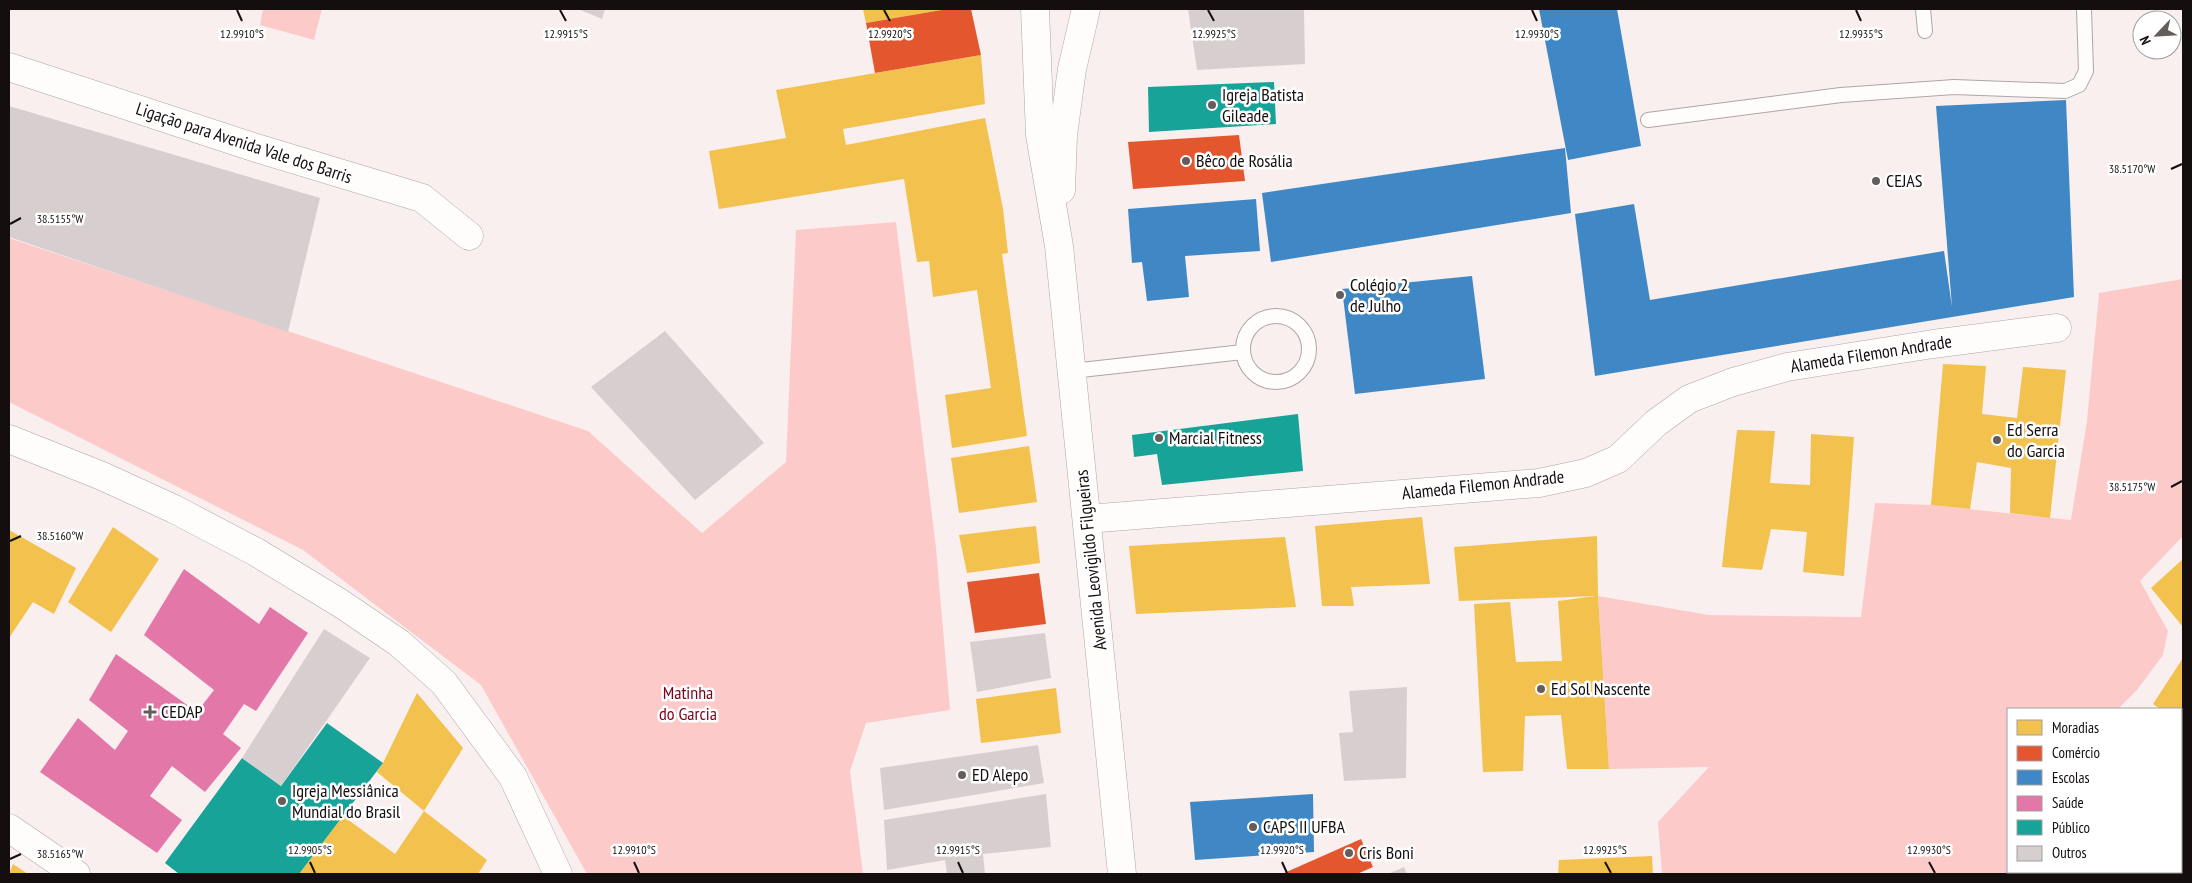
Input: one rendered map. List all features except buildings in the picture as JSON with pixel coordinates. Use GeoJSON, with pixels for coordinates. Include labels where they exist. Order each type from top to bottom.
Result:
{"type":"FeatureCollection","features":[{"type":"Feature","properties":{"kind":"street","name":"Avenida Leovigildo Filgueiras"},"geometry":{"type":"LineString","coordinates":[[1035,9],[1040,135],[1059,246],[1122,874]]}},
{"type":"Feature","properties":{"kind":"street","name":"Avenida Leovigildo Filgueiras"},"geometry":{"type":"LineString","coordinates":[[1059,246],[1063,135],[1072,69],[1086,9]]}},
{"type":"Feature","properties":{"kind":"street","name":"Ligação para Avenida Vale dos Barris"},"geometry":{"type":"LineString","coordinates":[[9,67],[256,148],[422,198],[469,236]]}},
{"type":"Feature","properties":{"kind":"street","name":"Alameda Filemon Andrade"},"geometry":{"type":"LineString","coordinates":[[1087,519],[1539,483],[1586,473],[1618,459],[1656,424],[1689,399],[1733,382],[1787,367],[1933,344],[2057,328]]}},
{"type":"Feature","properties":{"kind":"street"},"geometry":{"type":"LineString","coordinates":[[13,443],[102,476],[174,509],[248,547],[340,603],[398,644],[444,683],[513,777],[558,874]]}},
{"type":"Feature","properties":{"kind":"street"},"geometry":{"type":"LineString","coordinates":[[9,828],[76,874]]}},
{"type":"Feature","properties":{"kind":"lane"},"geometry":{"type":"LineString","coordinates":[[1923,9],[1925,31]]}},
{"type":"Feature","properties":{"kind":"lane"},"geometry":{"type":"LineString","coordinates":[[1648,120],[1840,95],[1945,88],[2065,91],[2079,85],[2086,71],[2084,9]]}},
{"type":"Feature","properties":{"kind":"lane"},"geometry":{"type":"LineString","coordinates":[[1273,315],[1286,316],[1298,323],[1306,333],[1310,345],[1308,358],[1302,370],[1293,378],[1280,382],[1267,381],[1255,375],[1247,365],[1243,352],[1244,339],[1251,327],[1260,319],[1273,315]]}},
{"type":"Feature","properties":{"kind":"lane"},"geometry":{"type":"LineString","coordinates":[[1072,371],[1243,352]]}},
{"type":"Feature","properties":{"kind":"green space"},"geometry":{"type":"Polygon","coordinates":[[[263,9],[322,9],[314,40],[260,25],[263,9]]]}},
{"type":"Feature","properties":{"kind":"green space","name":"Matinha do Garcia"},"geometry":{"type":"Polygon","coordinates":[[[896,222],[936,548],[950,710],[866,723],[850,771],[863,874],[587,874],[481,685],[303,550],[9,402],[9,238],[588,431],[702,533],[786,462],[796,230],[896,222]]]}},
{"type":"Feature","properties":{"kind":"green space"},"geometry":{"type":"Polygon","coordinates":[[[2183,279],[2183,536],[2140,581],[2168,631],[2163,655],[2137,690],[2119,708],[2007,708],[2007,873],[2015,874],[1662,874],[1658,822],[1709,767],[1609,769],[1598,596],[1709,615],[1861,617],[1875,503],[1931,505],[2071,520],[2087,421],[2099,293],[2183,279]]]}},
{"type":"Feature","properties":{"kind":"place","name":"Igreja Batista Gileade"},"geometry":{"type":"Point","coordinates":[1212,105]}},
{"type":"Feature","properties":{"kind":"place","name":"Bêco de Rosália"},"geometry":{"type":"Point","coordinates":[1186,161]}},
{"type":"Feature","properties":{"kind":"place","name":"CEJAS"},"geometry":{"type":"Point","coordinates":[1876,181]}},
{"type":"Feature","properties":{"kind":"place","name":"Colégio 2 de Julho"},"geometry":{"type":"Point","coordinates":[1340,295]}},
{"type":"Feature","properties":{"kind":"place","name":"Marcial Fitness"},"geometry":{"type":"Point","coordinates":[1159,438]}},
{"type":"Feature","properties":{"kind":"place","name":"Ed Serra do Garcia"},"geometry":{"type":"Point","coordinates":[1997,440]}},
{"type":"Feature","properties":{"kind":"place","name":"Ed Sol Nascente"},"geometry":{"type":"Point","coordinates":[1541,689]}},
{"type":"Feature","properties":{"kind":"place","name":"CEDAP"},"geometry":{"type":"Point","coordinates":[150,712]}},
{"type":"Feature","properties":{"kind":"place","name":"ED Alepo"},"geometry":{"type":"Point","coordinates":[962,775]}},
{"type":"Feature","properties":{"kind":"place","name":"Igreja Messiânica Mundial do Brasil"},"geometry":{"type":"Point","coordinates":[282,801]}},
{"type":"Feature","properties":{"kind":"place","name":"CAPS II UFBA"},"geometry":{"type":"Point","coordinates":[1253,827]}},
{"type":"Feature","properties":{"kind":"place","name":"Cris Boni"},"geometry":{"type":"Point","coordinates":[1349,853]}}]}
